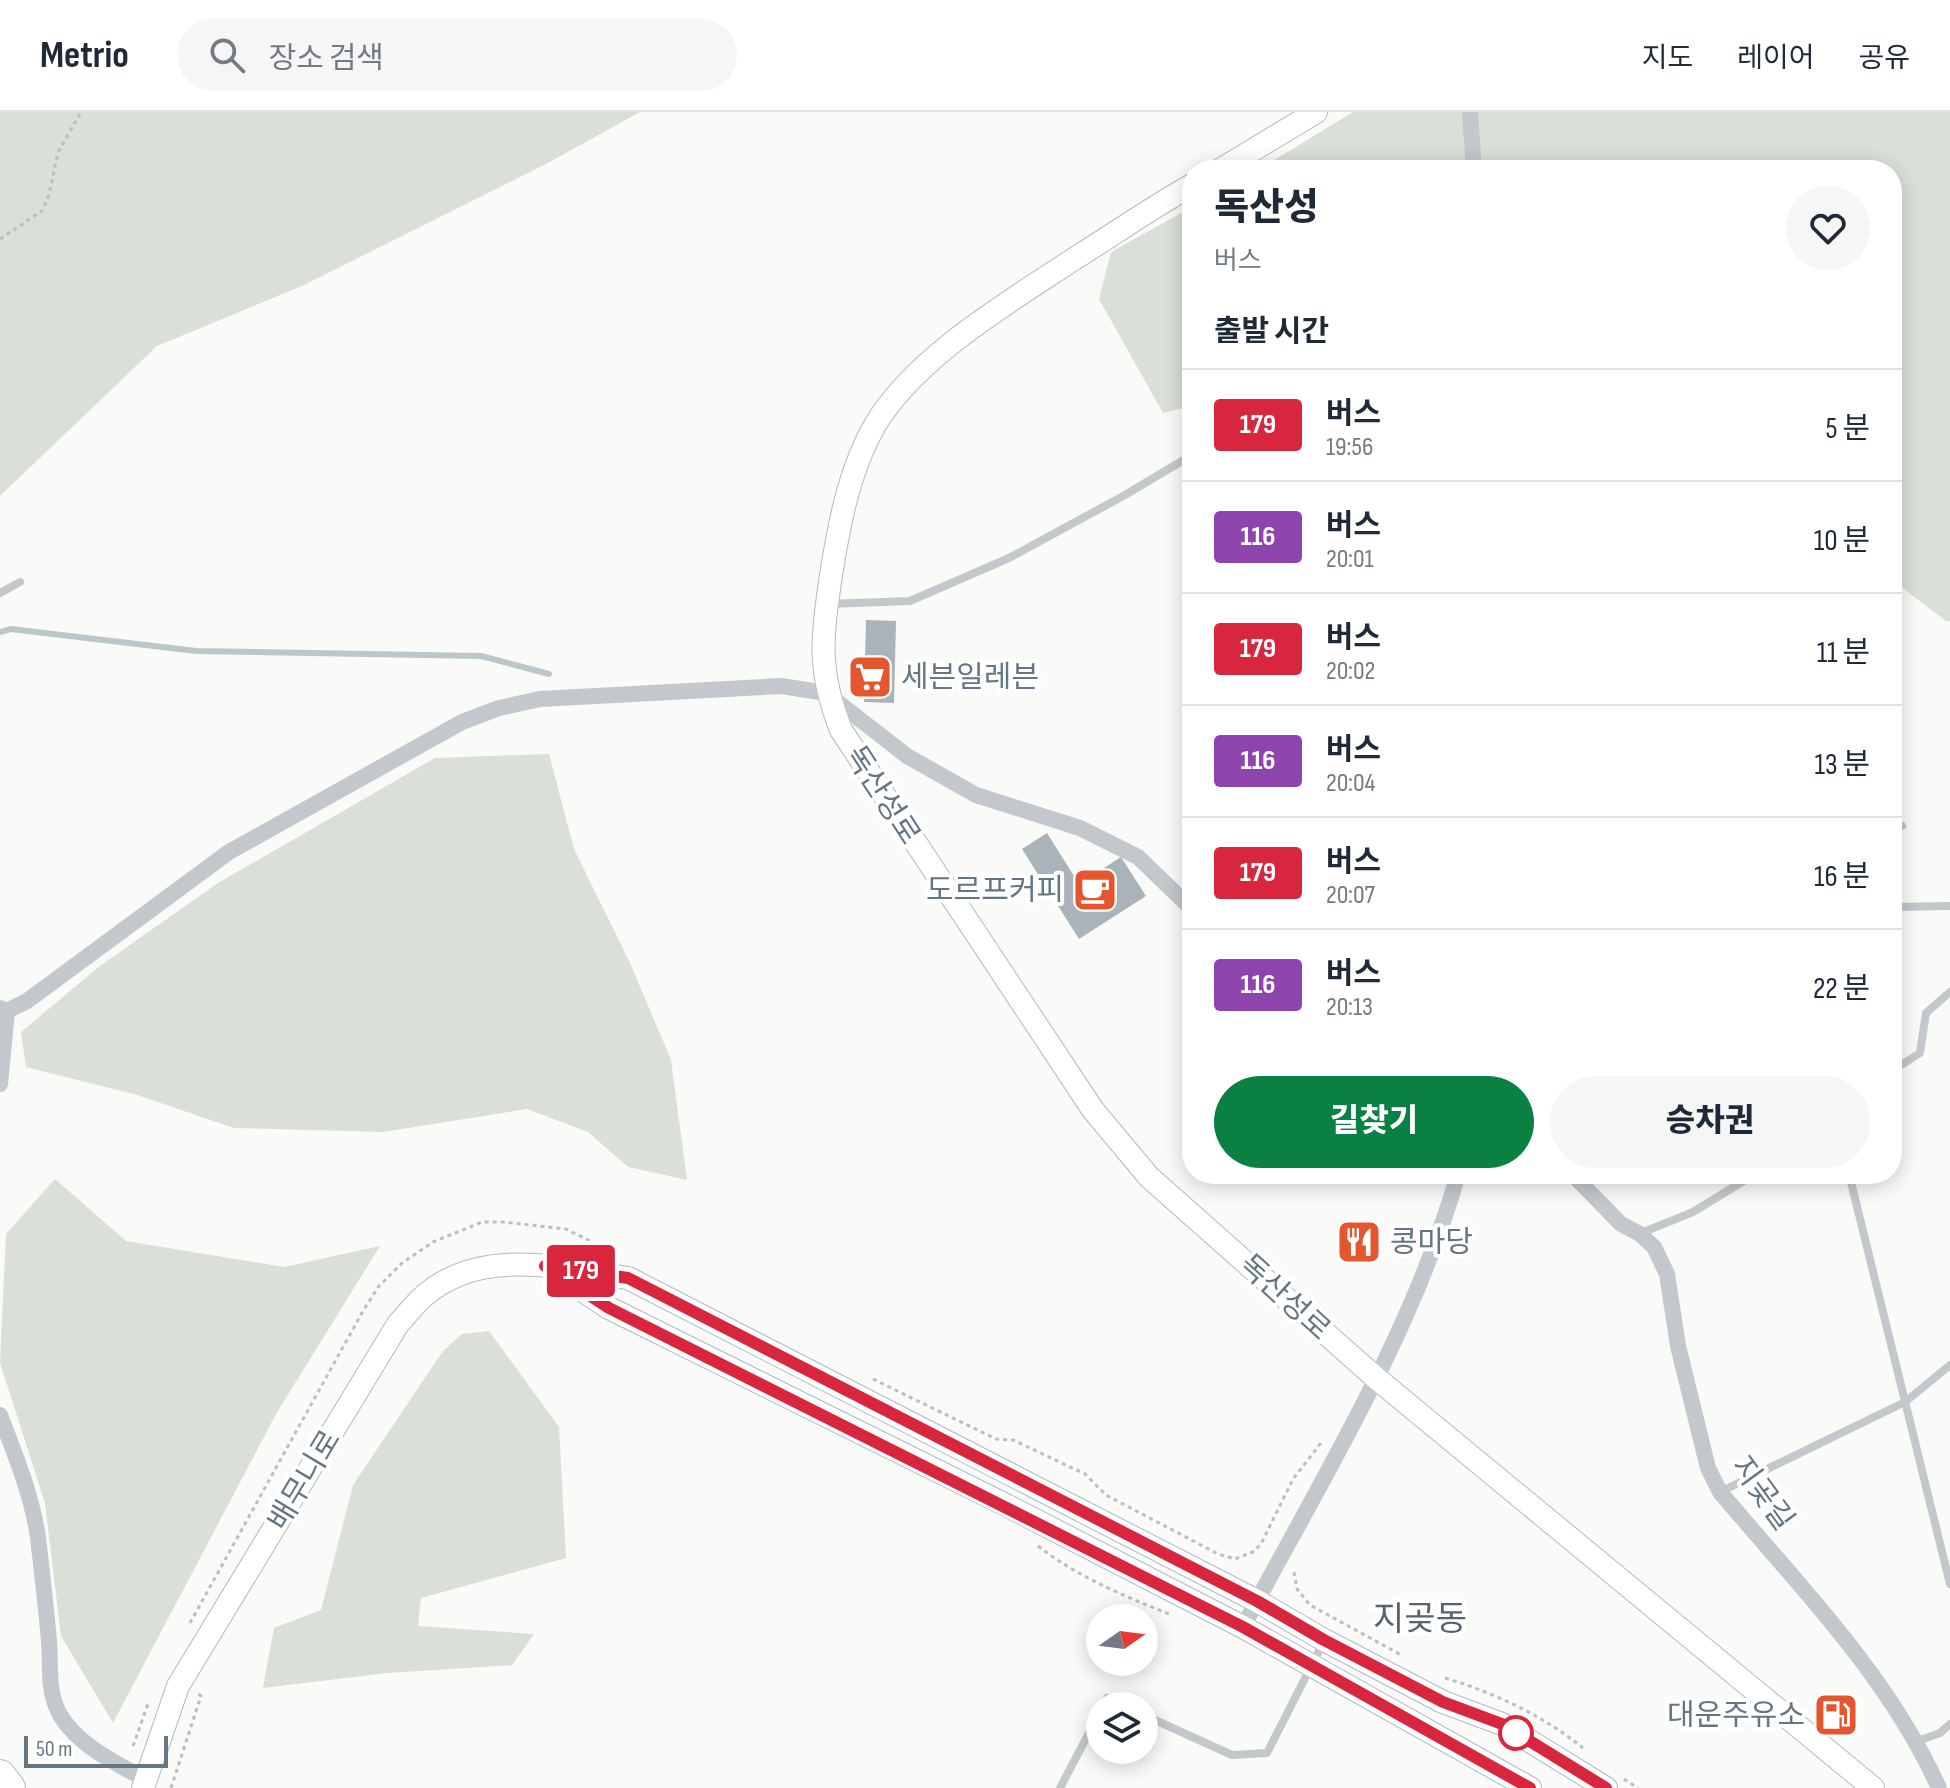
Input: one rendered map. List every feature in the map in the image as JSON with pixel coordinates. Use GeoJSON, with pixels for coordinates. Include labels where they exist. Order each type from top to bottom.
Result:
{"type":"FeatureCollection","features":[{"type":"Feature","properties":{"kind":"highway"},"geometry":{"type":"LineString","coordinates":[[0,1775],[10,1788]]}},
{"type":"Feature","properties":{"kind":"street"},"geometry":{"type":"LineString","coordinates":[[1237,160],[1316,112]]}},
{"type":"Feature","properties":{"kind":"street"},"geometry":{"type":"LineString","coordinates":[[1470,112],[1473,160]]}},
{"type":"Feature","properties":{"kind":"street","name":"독산성로"},"geometry":{"type":"LineString","coordinates":[[1182,190],[1141,213],[1008,303],[916,375],[876,424],[856,467],[838,531],[827,604],[822,663],[826,693],[841,730],[1093,1110],[1149,1177],[1376,1378],[1873,1788]]}},
{"type":"Feature","properties":{"kind":"street"},"geometry":{"type":"LineString","coordinates":[[0,1084],[3,1010],[27,1001],[229,852],[462,722],[487,712],[540,699],[781,686],[826,693]]}},
{"type":"Feature","properties":{"kind":"street","name":"독산성로"},"geometry":{"type":"LineString","coordinates":[[826,693],[907,756],[976,795],[1080,828],[1138,857],[1182,899]]}},
{"type":"Feature","properties":{"kind":"street"},"geometry":{"type":"LineString","coordinates":[[1243,1627],[1376,1378],[1444,1222],[1455,1184]]}},
{"type":"Feature","properties":{"kind":"street","name":"지곶길"},"geometry":{"type":"LineString","coordinates":[[1582,1184],[1621,1224],[1640,1234],[1654,1247],[1667,1274],[1678,1346],[1708,1468],[1720,1492],[1873,1673],[1918,1741],[1939,1788]]}},
{"type":"Feature","properties":{"kind":"street","name":"배무니로"},"geometry":{"type":"LineString","coordinates":[[144,1784],[178,1686],[398,1324],[425,1295],[458,1275],[497,1263],[545,1266],[628,1278],[1257,1601],[1443,1702],[1502,1724],[1612,1781]]}},
{"type":"Feature","properties":{"kind":"street"},"geometry":{"type":"LineString","coordinates":[[545,1266],[609,1308],[1243,1627],[1530,1788]]}},
{"type":"Feature","properties":{"kind":"street"},"geometry":{"type":"LineString","coordinates":[[0,1415],[26,1485],[37,1534],[50,1652],[49,1691],[60,1714],[72,1729],[107,1759],[144,1784]]}},
{"type":"Feature","properties":{"kind":"lane"},"geometry":{"type":"LineString","coordinates":[[827,604],[910,601],[1009,558],[1182,461]]}},
{"type":"Feature","properties":{"kind":"lane"},"geometry":{"type":"LineString","coordinates":[[0,593],[20,582]]}},
{"type":"Feature","properties":{"kind":"lane"},"geometry":{"type":"LineString","coordinates":[[1902,907],[1950,906]]}},
{"type":"Feature","properties":{"kind":"lane"},"geometry":{"type":"LineString","coordinates":[[1902,1065],[1920,1053],[1926,1013],[1950,992]]}},
{"type":"Feature","properties":{"kind":"lane"},"geometry":{"type":"LineString","coordinates":[[1640,1234],[1693,1212],[1739,1184]]}},
{"type":"Feature","properties":{"kind":"lane"},"geometry":{"type":"LineString","coordinates":[[1851,1184],[1950,1584]]}},
{"type":"Feature","properties":{"kind":"lane"},"geometry":{"type":"LineString","coordinates":[[1720,1492],[1905,1402],[1950,1365]]}},
{"type":"Feature","properties":{"kind":"lane"},"geometry":{"type":"LineString","coordinates":[[1158,1721],[1232,1755],[1267,1753],[1324,1640]]}},
{"type":"Feature","properties":{"kind":"lane"},"geometry":{"type":"LineString","coordinates":[[1918,1741],[1940,1733],[1950,1724]]}},
{"type":"Feature","properties":{"kind":"lane"},"geometry":{"type":"LineString","coordinates":[[1060,1788],[1086,1739]]}},
{"type":"Feature","properties":{"kind":"path"},"geometry":{"type":"LineString","coordinates":[[0,239],[42,211],[49,195],[58,152],[81,112]]}},
{"type":"Feature","properties":{"kind":"path"},"geometry":{"type":"LineString","coordinates":[[190,1623],[363,1311],[379,1286],[402,1263],[433,1242],[482,1222],[566,1229],[624,1257]]}},
{"type":"Feature","properties":{"kind":"path"},"geometry":{"type":"LineString","coordinates":[[867,1376],[996,1439],[1013,1440],[1085,1474],[1106,1495],[1218,1554],[1235,1559],[1245,1557],[1261,1544],[1293,1479],[1323,1441]]}},
{"type":"Feature","properties":{"kind":"path"},"geometry":{"type":"LineString","coordinates":[[1033,1543],[1080,1575],[1172,1615]]}},
{"type":"Feature","properties":{"kind":"path"},"geometry":{"type":"LineString","coordinates":[[1294,1571],[1297,1589],[1310,1605],[1406,1657]]}},
{"type":"Feature","properties":{"kind":"path"},"geometry":{"type":"LineString","coordinates":[[1444,1678],[1492,1692],[1567,1735],[1587,1751]]}},
{"type":"Feature","properties":{"kind":"path"},"geometry":{"type":"LineString","coordinates":[[171,1788],[201,1696]]}},
{"type":"Feature","properties":{"kind":"path"},"geometry":{"type":"LineString","coordinates":[[133,1746],[150,1700]]}},
{"type":"Feature","properties":{"kind":"path"},"geometry":{"type":"LineString","coordinates":[[1612,1781],[1638,1788]]}},
{"type":"Feature","properties":{"kind":"shaded area"},"geometry":{"type":"Polygon","coordinates":[[[0,112],[640,112],[546,164],[304,285],[157,346],[0,496],[0,112]]]}},
{"type":"Feature","properties":{"kind":"shaded area"},"geometry":{"type":"Polygon","coordinates":[[[1353,112],[1950,112],[1950,621],[1902,588],[1902,160],[1274,160],[1353,112]]]}},
{"type":"Feature","properties":{"kind":"shaded area"},"geometry":{"type":"Polygon","coordinates":[[[1182,213],[1182,408],[1163,413],[1099,299],[1111,252],[1182,213]]]}},
{"type":"Feature","properties":{"kind":"shaded area"},"geometry":{"type":"Polygon","coordinates":[[[549,754],[574,849],[630,963],[671,1060],[687,1180],[628,1167],[588,1132],[527,1109],[383,1132],[234,1128],[134,1094],[26,1067],[21,1032],[100,966],[218,883],[435,758],[549,754]]]}},
{"type":"Feature","properties":{"kind":"shaded area"},"geometry":{"type":"Polygon","coordinates":[[[55,1179],[126,1241],[284,1267],[380,1246],[276,1414],[113,1723],[61,1636],[45,1503],[0,1363],[6,1234],[55,1179]]]}},
{"type":"Feature","properties":{"kind":"shaded area"},"geometry":{"type":"Polygon","coordinates":[[[489,1331],[559,1427],[566,1558],[421,1598],[418,1626],[534,1634],[512,1665],[387,1673],[263,1688],[274,1628],[321,1610],[353,1485],[443,1351],[462,1334],[489,1331]]]}},
{"type":"Feature","properties":{"kind":"building"},"geometry":{"type":"Polygon","coordinates":[[[866,620],[896,621],[894,703],[864,702],[866,620]]]}},
{"type":"Feature","properties":{"kind":"building","name":"도르프커피"},"geometry":{"type":"Polygon","coordinates":[[[1047,833],[1079,884],[1121,857],[1146,896],[1079,939],[1022,849],[1047,833]]]}},
{"type":"Feature","properties":{"kind":"waterway"},"geometry":{"type":"LineString","coordinates":[[0,632],[11,629],[196,651],[481,656],[549,674]]}},
{"type":"Feature","properties":{"kind":"bus line","name":"179"},"geometry":{"type":"LineString","coordinates":[[1530,1788],[1243,1627],[1002,1503],[609,1308],[545,1266],[628,1278],[1257,1601],[1443,1702],[1502,1724],[1606,1788]]}},
{"type":"Feature","properties":{"kind":"place","name":"세븐일레븐"},"geometry":{"type":"Point","coordinates":[870,677]}},
{"type":"Feature","properties":{"kind":"place","name":"도르프커피"},"geometry":{"type":"Point","coordinates":[1095,890]}},
{"type":"Feature","properties":{"kind":"place","name":"콩마당"},"geometry":{"type":"Point","coordinates":[1359,1242]}},
{"type":"Feature","properties":{"kind":"place","name":"대운주유소"},"geometry":{"type":"Point","coordinates":[1836,1715]}},
{"type":"Feature","properties":{"kind":"district","name":"지곶동"},"geometry":{"type":"Point","coordinates":[1420,1618]}}]}
